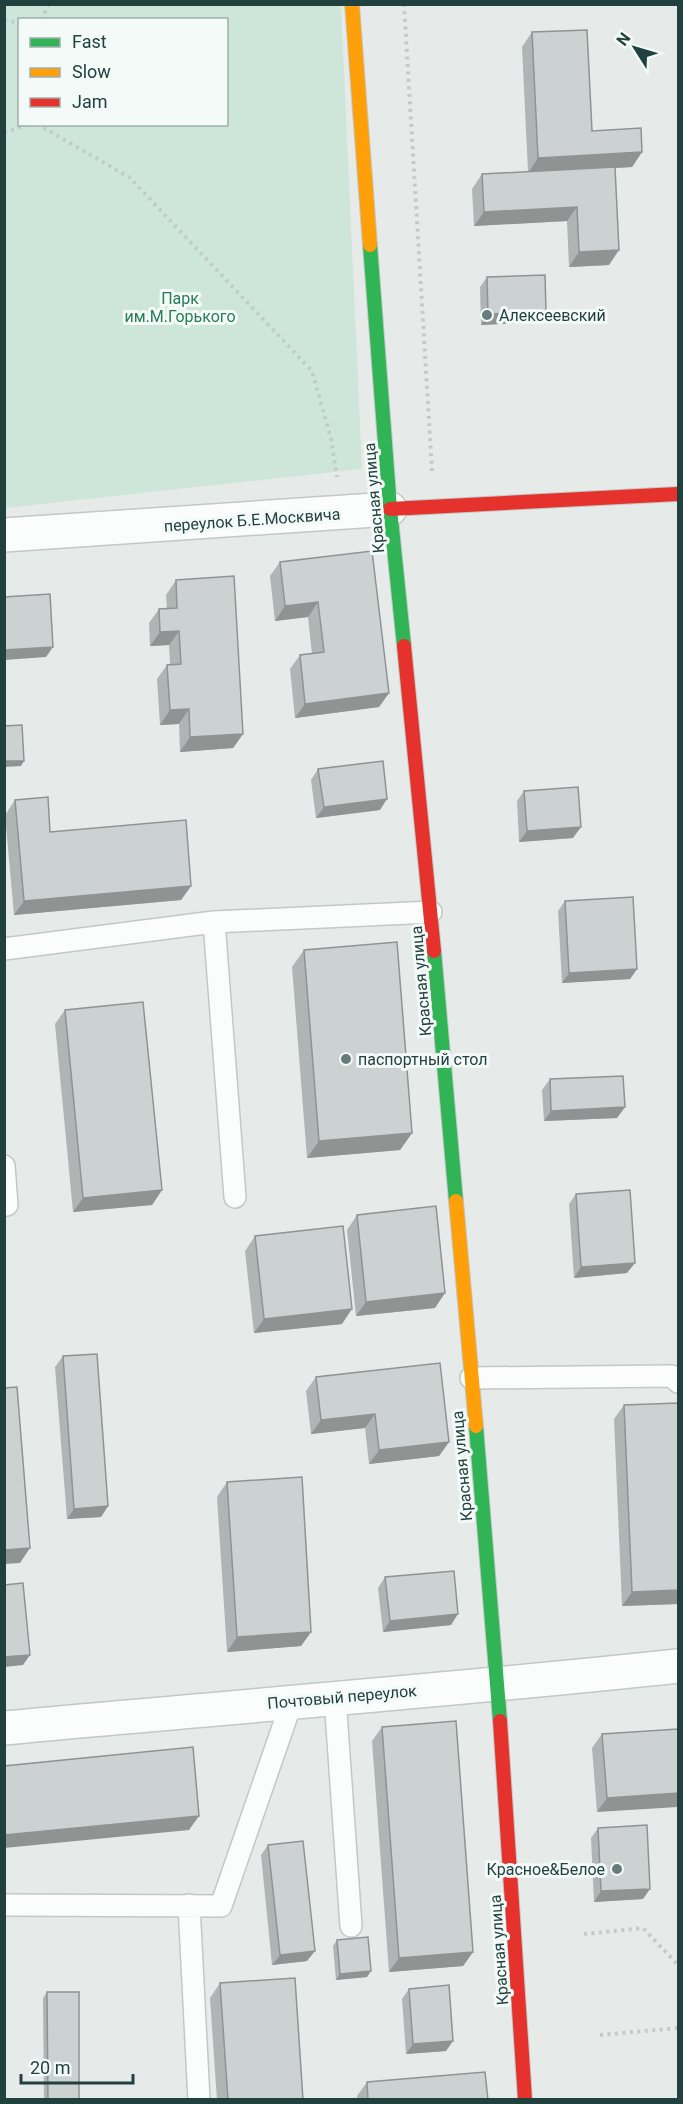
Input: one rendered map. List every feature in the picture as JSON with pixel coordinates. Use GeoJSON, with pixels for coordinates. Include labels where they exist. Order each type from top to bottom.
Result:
{"type":"FeatureCollection","features":[{"type":"Feature","properties":{"kind":"street","name":"Красная улица"},"geometry":{"type":"LineString","coordinates":[[352,4],[390,509],[431,912],[498,1685],[525,2100]]}},
{"type":"Feature","properties":{"kind":"street","name":"переулок Б.Е.Москвича"},"geometry":{"type":"LineString","coordinates":[[4,535],[390,509],[678,494]]}},
{"type":"Feature","properties":{"kind":"street","name":"Почтовый переулок"},"geometry":{"type":"LineString","coordinates":[[4,1728],[292,1701],[498,1685],[678,1666]]}},
{"type":"Feature","properties":{"kind":"lane"},"geometry":{"type":"LineString","coordinates":[[4,949],[214,922],[431,912]]}},
{"type":"Feature","properties":{"kind":"lane"},"geometry":{"type":"LineString","coordinates":[[214,922],[236,1197]]}},
{"type":"Feature","properties":{"kind":"lane"},"geometry":{"type":"LineString","coordinates":[[4,1166],[7,1205],[4,1205]]}},
{"type":"Feature","properties":{"kind":"lane"},"geometry":{"type":"LineString","coordinates":[[471,1378],[672,1376],[678,1382]]}},
{"type":"Feature","properties":{"kind":"lane"},"geometry":{"type":"LineString","coordinates":[[335,1698],[351,1926]]}},
{"type":"Feature","properties":{"kind":"lane"},"geometry":{"type":"LineString","coordinates":[[4,1905],[221,1906],[292,1701]]}},
{"type":"Feature","properties":{"kind":"lane"},"geometry":{"type":"LineString","coordinates":[[189,1905],[199,2100]]}},
{"type":"Feature","properties":{"kind":"path"},"geometry":{"type":"LineString","coordinates":[[42,18],[49,4]]}},
{"type":"Feature","properties":{"kind":"path"},"geometry":{"type":"LineString","coordinates":[[404,4],[433,480]]}},
{"type":"Feature","properties":{"kind":"path"},"geometry":{"type":"LineString","coordinates":[[4,133],[24,126]]}},
{"type":"Feature","properties":{"kind":"path"},"geometry":{"type":"LineString","coordinates":[[40,126],[129,177],[312,371],[331,439],[338,481]]}},
{"type":"Feature","properties":{"kind":"path"},"geometry":{"type":"LineString","coordinates":[[584,1934],[643,1928],[678,1965]]}},
{"type":"Feature","properties":{"kind":"path"},"geometry":{"type":"LineString","coordinates":[[600,2035],[678,2028]]}},
{"type":"Feature","properties":{"kind":"green space","name":"Парк им.М.Горького"},"geometry":{"type":"Polygon","coordinates":[[[4,5],[341,5],[362,469],[5,508],[4,5]]]}},
{"type":"Feature","properties":{"kind":"building"},"geometry":{"type":"Polygon","coordinates":[[[587,30],[592,131],[641,128],[642,152],[538,158],[532,32],[587,30]]]}},
{"type":"Feature","properties":{"kind":"building"},"geometry":{"type":"Polygon","coordinates":[[[615,167],[619,250],[579,252],[577,207],[484,212],[482,174],[615,167]]]}},
{"type":"Feature","properties":{"kind":"building"},"geometry":{"type":"Polygon","coordinates":[[[545,275],[546,312],[488,314],[487,277],[545,275]]]}},
{"type":"Feature","properties":{"kind":"building"},"geometry":{"type":"Polygon","coordinates":[[[372,551],[389,693],[305,704],[300,655],[324,652],[318,602],[285,606],[280,562],[372,551]]]}},
{"type":"Feature","properties":{"kind":"building"},"geometry":{"type":"Polygon","coordinates":[[[234,576],[243,734],[190,737],[189,709],[170,710],[167,665],[181,664],[179,631],[160,632],[159,609],[177,608],[176,580],[234,576]]]}},
{"type":"Feature","properties":{"kind":"building"},"geometry":{"type":"Polygon","coordinates":[[[50,594],[53,647],[4,650],[4,597],[50,594]]]}},
{"type":"Feature","properties":{"kind":"building"},"geometry":{"type":"Polygon","coordinates":[[[22,725],[24,761],[4,761],[4,726],[22,725]]]}},
{"type":"Feature","properties":{"kind":"building"},"geometry":{"type":"Polygon","coordinates":[[[383,761],[387,799],[324,807],[318,769],[383,761]]]}},
{"type":"Feature","properties":{"kind":"building"},"geometry":{"type":"Polygon","coordinates":[[[578,787],[581,827],[527,831],[524,791],[578,787]]]}},
{"type":"Feature","properties":{"kind":"building"},"geometry":{"type":"Polygon","coordinates":[[[48,797],[50,832],[186,820],[191,886],[24,901],[15,800],[48,797]]]}},
{"type":"Feature","properties":{"kind":"building"},"geometry":{"type":"Polygon","coordinates":[[[633,897],[637,969],[569,973],[565,901],[633,897]]]}},
{"type":"Feature","properties":{"kind":"building","name":"паспортный стол"},"geometry":{"type":"Polygon","coordinates":[[[397,942],[412,1133],[319,1141],[304,950],[397,942]]]}},
{"type":"Feature","properties":{"kind":"building"},"geometry":{"type":"Polygon","coordinates":[[[143,1002],[162,1190],[83,1198],[65,1010],[143,1002]]]}},
{"type":"Feature","properties":{"kind":"building"},"geometry":{"type":"Polygon","coordinates":[[[623,1076],[625,1107],[551,1111],[550,1079],[623,1076]]]}},
{"type":"Feature","properties":{"kind":"building"},"geometry":{"type":"Polygon","coordinates":[[[630,1190],[635,1263],[581,1267],[576,1194],[630,1190]]]}},
{"type":"Feature","properties":{"kind":"building"},"geometry":{"type":"Polygon","coordinates":[[[436,1206],[445,1293],[366,1302],[357,1215],[436,1206]]]}},
{"type":"Feature","properties":{"kind":"building"},"geometry":{"type":"Polygon","coordinates":[[[343,1226],[352,1309],[264,1319],[255,1236],[343,1226]]]}},
{"type":"Feature","properties":{"kind":"building"},"geometry":{"type":"Polygon","coordinates":[[[97,1354],[108,1506],[74,1509],[63,1356],[97,1354]]]}},
{"type":"Feature","properties":{"kind":"building"},"geometry":{"type":"Polygon","coordinates":[[[440,1363],[449,1442],[379,1450],[375,1414],[321,1420],[316,1377],[440,1363]]]}},
{"type":"Feature","properties":{"kind":"building"},"geometry":{"type":"Polygon","coordinates":[[[17,1387],[30,1548],[4,1550],[4,1388],[17,1387]]]}},
{"type":"Feature","properties":{"kind":"building"},"geometry":{"type":"Polygon","coordinates":[[[678,1403],[678,1590],[632,1592],[624,1405],[678,1403]]]}},
{"type":"Feature","properties":{"kind":"building"},"geometry":{"type":"Polygon","coordinates":[[[302,1477],[311,1632],[237,1637],[227,1482],[302,1477]]]}},
{"type":"Feature","properties":{"kind":"building"},"geometry":{"type":"Polygon","coordinates":[[[454,1571],[458,1614],[390,1621],[385,1577],[454,1571]]]}},
{"type":"Feature","properties":{"kind":"building"},"geometry":{"type":"Polygon","coordinates":[[[23,1583],[30,1655],[4,1657],[4,1585],[23,1583]]]}},
{"type":"Feature","properties":{"kind":"building"},"geometry":{"type":"Polygon","coordinates":[[[456,1721],[473,1952],[399,1958],[382,1727],[456,1721]]]}},
{"type":"Feature","properties":{"kind":"building"},"geometry":{"type":"Polygon","coordinates":[[[678,1729],[678,1793],[607,1798],[602,1734],[678,1729]]]}},
{"type":"Feature","properties":{"kind":"building"},"geometry":{"type":"Polygon","coordinates":[[[193,1747],[199,1816],[4,1835],[4,1766],[193,1747]]]}},
{"type":"Feature","properties":{"kind":"building","name":"Красное&Белое"},"geometry":{"type":"Polygon","coordinates":[[[647,1825],[650,1889],[601,1891],[598,1828],[647,1825]]]}},
{"type":"Feature","properties":{"kind":"building"},"geometry":{"type":"Polygon","coordinates":[[[303,1841],[315,1951],[280,1955],[268,1845],[303,1841]]]}},
{"type":"Feature","properties":{"kind":"building"},"geometry":{"type":"Polygon","coordinates":[[[368,1937],[371,1971],[340,1974],[337,1940],[368,1937]]]}},
{"type":"Feature","properties":{"kind":"building"},"geometry":{"type":"Polygon","coordinates":[[[295,1978],[303,2100],[228,2100],[220,1983],[295,1978]]]}},
{"type":"Feature","properties":{"kind":"building"},"geometry":{"type":"Polygon","coordinates":[[[449,1985],[453,2041],[413,2044],[409,1989],[449,1985]]]}},
{"type":"Feature","properties":{"kind":"building"},"geometry":{"type":"Polygon","coordinates":[[[47,1992],[79,1992],[79,2100],[48,2100],[47,1992]]]}},
{"type":"Feature","properties":{"kind":"building"},"geometry":{"type":"Polygon","coordinates":[[[485,2072],[488,2100],[368,2100],[367,2082],[485,2072]]]}},
{"type":"Feature","properties":{"kind":"traffic: fast"},"geometry":{"type":"LineString","coordinates":[[370,245],[390,509],[404,646]]}},
{"type":"Feature","properties":{"kind":"traffic: fast"},"geometry":{"type":"LineString","coordinates":[[434,951],[456,1201]]}},
{"type":"Feature","properties":{"kind":"traffic: fast"},"geometry":{"type":"LineString","coordinates":[[476,1426],[500,1721]]}},
{"type":"Feature","properties":{"kind":"traffic: slow"},"geometry":{"type":"LineString","coordinates":[[352,4],[370,245]]}},
{"type":"Feature","properties":{"kind":"traffic: slow"},"geometry":{"type":"LineString","coordinates":[[456,1201],[476,1426]]}},
{"type":"Feature","properties":{"kind":"traffic: jam"},"geometry":{"type":"LineString","coordinates":[[390,509],[678,494]]}},
{"type":"Feature","properties":{"kind":"traffic: jam"},"geometry":{"type":"LineString","coordinates":[[404,646],[434,951]]}},
{"type":"Feature","properties":{"kind":"traffic: jam"},"geometry":{"type":"LineString","coordinates":[[500,1721],[525,2100]]}},
{"type":"Feature","properties":{"kind":"place","name":"Алексеевский"},"geometry":{"type":"Point","coordinates":[487,315]}},
{"type":"Feature","properties":{"kind":"place","name":"паспортный стол"},"geometry":{"type":"Point","coordinates":[346,1059]}},
{"type":"Feature","properties":{"kind":"place","name":"Красное&Белое"},"geometry":{"type":"Point","coordinates":[617,1869]}}]}
